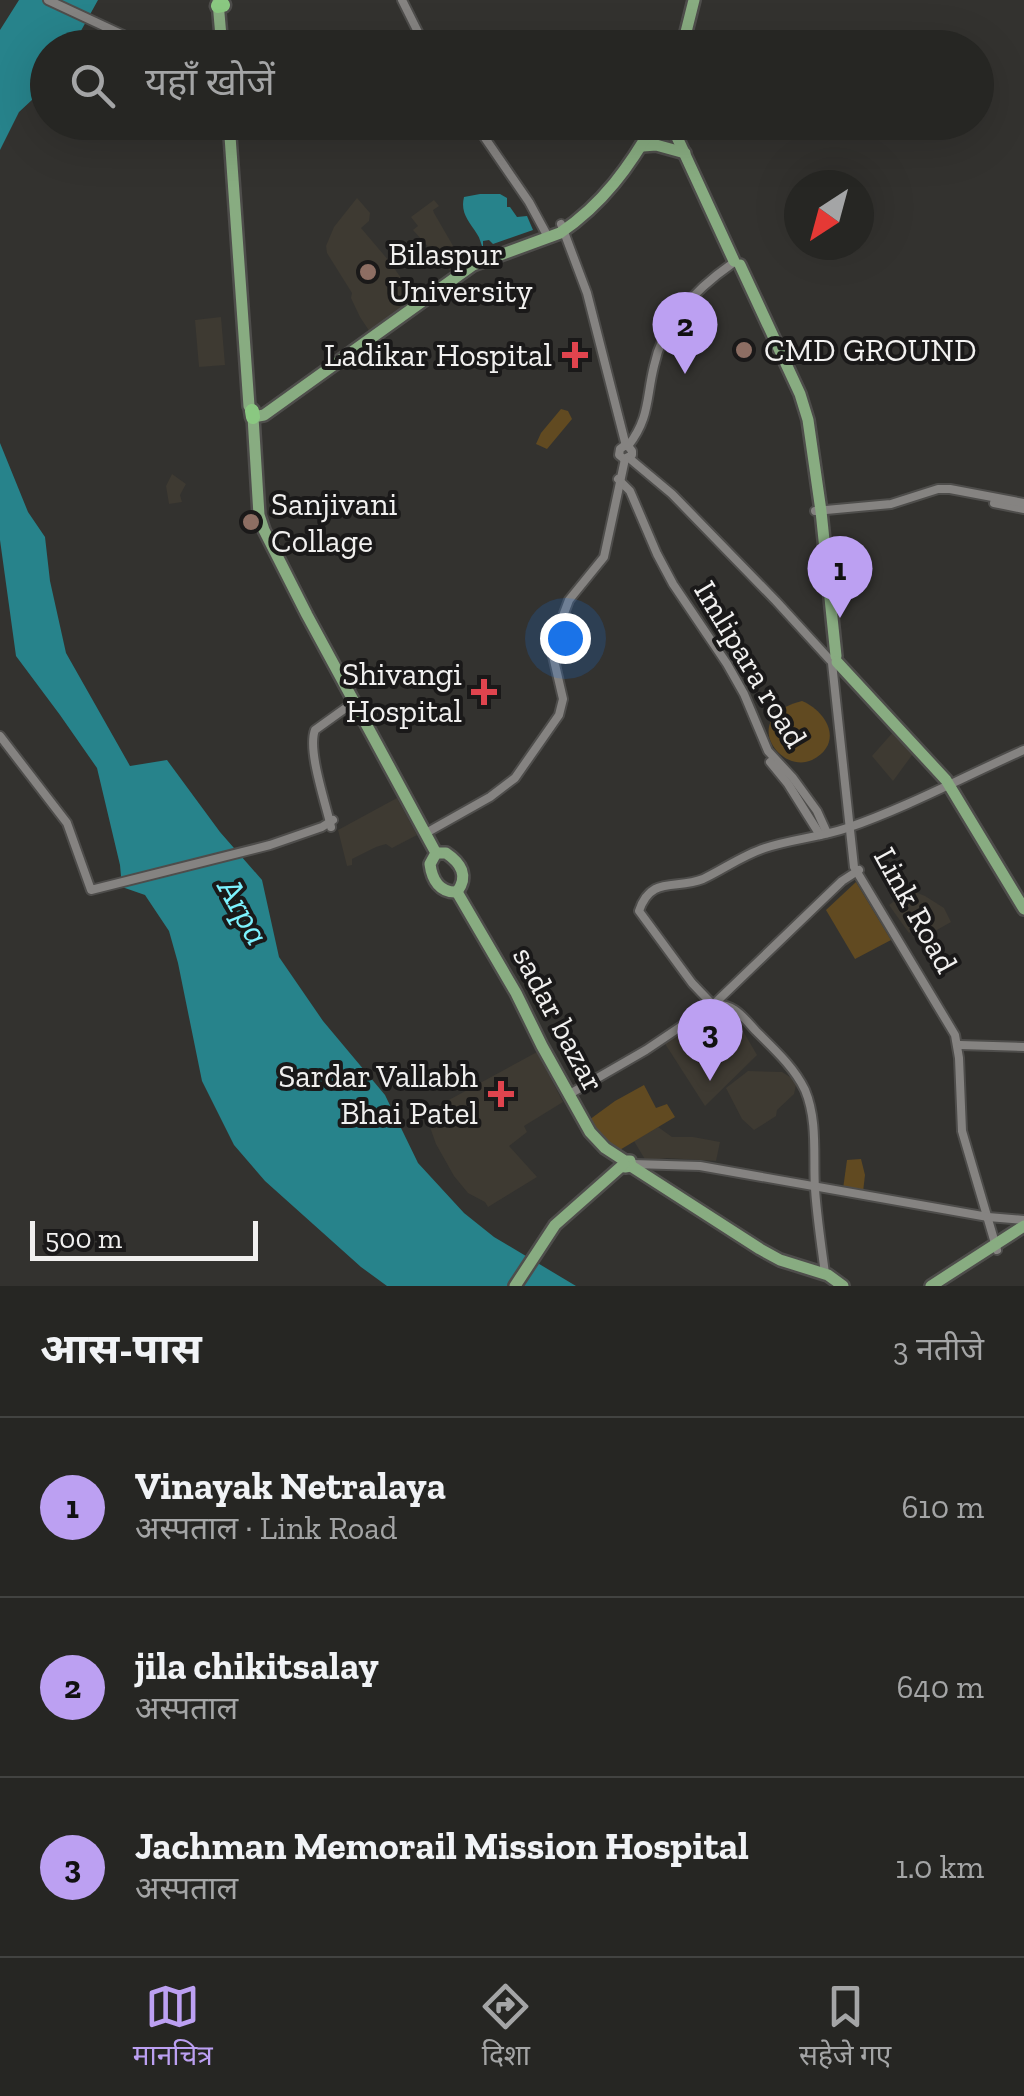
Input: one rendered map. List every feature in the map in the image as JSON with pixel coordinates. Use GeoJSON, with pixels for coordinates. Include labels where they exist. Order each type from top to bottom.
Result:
{"type":"FeatureCollection","features":[{"type":"Feature","properties":{"kind":"main road"},"geometry":{"type":"LineString","coordinates":[[686,30],[694,0]]}},
{"type":"Feature","properties":{"kind":"main road"},"geometry":{"type":"LineString","coordinates":[[220,3],[222,30]]}},
{"type":"Feature","properties":{"kind":"main road"},"geometry":{"type":"LineString","coordinates":[[231,140],[254,406],[259,516],[307,615],[436,852]]}},
{"type":"Feature","properties":{"kind":"main road"},"geometry":{"type":"LineString","coordinates":[[681,140],[736,264]]}},
{"type":"Feature","properties":{"kind":"main road","name":"Link Road"},"geometry":{"type":"LineString","coordinates":[[681,140],[800,394],[814,454],[834,660]]}},
{"type":"Feature","properties":{"kind":"main road"},"geometry":{"type":"LineString","coordinates":[[253,414],[264,415],[473,266],[556,231],[610,191],[644,142],[686,153]]}},
{"type":"Feature","properties":{"kind":"main road"},"geometry":{"type":"LineString","coordinates":[[834,660],[952,784],[1024,906]]}},
{"type":"Feature","properties":{"kind":"main road"},"geometry":{"type":"LineString","coordinates":[[436,852],[446,852],[462,868],[464,878],[458,892],[446,891],[434,880],[430,864],[436,852]]}},
{"type":"Feature","properties":{"kind":"main road","name":"sadar bazar"},"geometry":{"type":"LineString","coordinates":[[458,892],[516,992],[568,1094],[590,1132],[605,1148],[760,1249],[824,1271]]}},
{"type":"Feature","properties":{"kind":"main road"},"geometry":{"type":"LineString","coordinates":[[518,1286],[544,1240],[564,1216],[628,1164]]}},
{"type":"Feature","properties":{"kind":"main road"},"geometry":{"type":"LineString","coordinates":[[943,1286],[1024,1226]]}},
{"type":"Feature","properties":{"kind":"main road"},"geometry":{"type":"LineString","coordinates":[[932,1286],[997,1248]]}},
{"type":"Feature","properties":{"kind":"main road"},"geometry":{"type":"LineString","coordinates":[[824,1271],[847,1286]]}},
{"type":"Feature","properties":{"kind":"street"},"geometry":{"type":"LineString","coordinates":[[48,0],[111,30]]}},
{"type":"Feature","properties":{"kind":"street"},"geometry":{"type":"LineString","coordinates":[[402,0],[417,30]]}},
{"type":"Feature","properties":{"kind":"street"},"geometry":{"type":"LineString","coordinates":[[486,140],[526,199],[556,231],[581,274],[627,452],[683,501],[834,660]]}},
{"type":"Feature","properties":{"kind":"street"},"geometry":{"type":"LineString","coordinates":[[426,833],[509,783],[556,719],[561,697],[553,656],[556,632],[569,600],[604,557],[618,479],[646,416],[653,368],[670,324],[717,276],[736,264]]}},
{"type":"Feature","properties":{"kind":"street","name":"Imlipara road"},"geometry":{"type":"LineString","coordinates":[[618,479],[630,491],[656,554],[740,687],[770,755],[816,810],[824,834]]}},
{"type":"Feature","properties":{"kind":"street"},"geometry":{"type":"LineString","coordinates":[[818,514],[891,504],[950,489],[1024,506]]}},
{"type":"Feature","properties":{"kind":"street","name":"Link Road"},"geometry":{"type":"LineString","coordinates":[[834,660],[852,861],[957,1040],[962,1131],[997,1248]]}},
{"type":"Feature","properties":{"kind":"street"},"geometry":{"type":"LineString","coordinates":[[0,736],[66,822],[91,890],[270,845],[329,824],[313,733],[354,702]]}},
{"type":"Feature","properties":{"kind":"street"},"geometry":{"type":"LineString","coordinates":[[824,1271],[810,1105],[801,1083],[734,1009],[713,1004],[692,983],[640,911],[655,888],[694,882],[755,851],[850,826],[1024,750]]}},
{"type":"Feature","properties":{"kind":"street"},"geometry":{"type":"LineString","coordinates":[[568,1094],[646,1050],[713,1004],[842,881],[858,872]]}},
{"type":"Feature","properties":{"kind":"street"},"geometry":{"type":"LineString","coordinates":[[960,1050],[1024,1048]]}},
{"type":"Feature","properties":{"kind":"street"},"geometry":{"type":"LineString","coordinates":[[628,1164],[700,1166],[1024,1226]]}},
{"type":"Feature","properties":{"kind":"shaded area","name":"Bilaspur University"},"geometry":{"type":"Polygon","coordinates":[[[357,198],[370,213],[369,221],[361,228],[416,299],[370,332],[326,246],[334,227],[357,198]]]}},
{"type":"Feature","properties":{"kind":"shaded area"},"geometry":{"type":"Polygon","coordinates":[[[434,200],[439,206],[434,213],[456,251],[446,259],[454,270],[451,272],[413,230],[418,226],[411,217],[434,200]]]}},
{"type":"Feature","properties":{"kind":"shaded area"},"geometry":{"type":"Polygon","coordinates":[[[221,317],[225,365],[199,367],[195,320],[221,317]]]}},
{"type":"Feature","properties":{"kind":"shaded area"},"geometry":{"type":"Polygon","coordinates":[[[561,409],[568,411],[572,419],[547,449],[536,444],[541,433],[561,409]]]}},
{"type":"Feature","properties":{"kind":"shaded area"},"geometry":{"type":"Polygon","coordinates":[[[172,474],[186,484],[180,495],[182,502],[169,504],[166,486],[172,474]]]}},
{"type":"Feature","properties":{"kind":"shaded area"},"geometry":{"type":"Polygon","coordinates":[[[802,701],[825,720],[830,737],[822,753],[800,762],[778,752],[769,731],[772,719],[783,709],[802,701]]]}},
{"type":"Feature","properties":{"kind":"shaded area"},"geometry":{"type":"Polygon","coordinates":[[[895,730],[915,751],[893,781],[872,756],[895,730]]]}},
{"type":"Feature","properties":{"kind":"shaded area"},"geometry":{"type":"Polygon","coordinates":[[[397,798],[417,835],[392,848],[386,844],[376,847],[352,859],[352,865],[347,866],[338,830],[397,798]]]}},
{"type":"Feature","properties":{"kind":"shaded area"},"geometry":{"type":"Polygon","coordinates":[[[856,882],[891,940],[855,959],[826,910],[856,882]]]}},
{"type":"Feature","properties":{"kind":"shaded area"},"geometry":{"type":"Polygon","coordinates":[[[910,890],[944,908],[951,922],[935,931],[925,920],[909,933],[889,905],[910,890]]]}},
{"type":"Feature","properties":{"kind":"shaded area"},"geometry":{"type":"Polygon","coordinates":[[[705,1019],[740,1026],[757,1055],[705,1106],[662,1039],[705,1019]]]}},
{"type":"Feature","properties":{"kind":"shaded area"},"geometry":{"type":"Polygon","coordinates":[[[537,1052],[563,1102],[524,1126],[527,1132],[509,1146],[537,1177],[488,1207],[468,1193],[454,1176],[425,1113],[537,1052]]]}},
{"type":"Feature","properties":{"kind":"shaded area"},"geometry":{"type":"Polygon","coordinates":[[[748,1071],[782,1072],[796,1085],[794,1094],[777,1110],[776,1116],[754,1130],[742,1119],[726,1088],[748,1071]]]}},
{"type":"Feature","properties":{"kind":"shaded area"},"geometry":{"type":"Polygon","coordinates":[[[644,1085],[656,1108],[667,1104],[675,1117],[618,1151],[609,1147],[589,1120],[644,1085]]]}},
{"type":"Feature","properties":{"kind":"shaded area"},"geometry":{"type":"Polygon","coordinates":[[[658,1127],[672,1137],[720,1142],[716,1161],[646,1161],[634,1141],[658,1127]]]}},
{"type":"Feature","properties":{"kind":"shaded area"},"geometry":{"type":"Polygon","coordinates":[[[861,1159],[865,1175],[863,1192],[843,1189],[847,1160],[861,1159]]]}},
{"type":"Feature","properties":{"kind":"water"},"geometry":{"type":"Polygon","coordinates":[[[19,0],[98,0],[81,30],[30,30],[30,102],[19,112],[0,150],[0,30],[19,0]]]}},
{"type":"Feature","properties":{"kind":"water"},"geometry":{"type":"Polygon","coordinates":[[[480,194],[507,198],[507,207],[517,217],[527,216],[533,230],[493,244],[483,241],[483,249],[463,208],[464,197],[480,194]]]}},
{"type":"Feature","properties":{"kind":"water","name":"Arpa"},"geometry":{"type":"Polygon","coordinates":[[[0,443],[28,512],[45,537],[66,653],[130,766],[167,760],[220,832],[262,880],[279,957],[323,1021],[385,1095],[418,1163],[464,1213],[494,1237],[576,1286],[387,1286],[265,1181],[234,1145],[202,1081],[169,931],[145,895],[122,887],[97,768],[16,656],[0,540],[0,443]]]}},
{"type":"Feature","properties":{"kind":"place","name":"Bilaspur University"},"geometry":{"type":"Point","coordinates":[368,272]}},
{"type":"Feature","properties":{"kind":"place","name":"CMD GROUND"},"geometry":{"type":"Point","coordinates":[744,350]}},
{"type":"Feature","properties":{"kind":"place","name":"Ladikar Hospital"},"geometry":{"type":"Point","coordinates":[575,355]}},
{"type":"Feature","properties":{"kind":"place","name":"jila chikitsalay"},"geometry":{"type":"Point","coordinates":[685,374]}},
{"type":"Feature","properties":{"kind":"place","name":"Sanjivani Collage"},"geometry":{"type":"Point","coordinates":[251,522]}},
{"type":"Feature","properties":{"kind":"place","name":"Vinayak Netralaya"},"geometry":{"type":"Point","coordinates":[840,618]}},
{"type":"Feature","properties":{"kind":"place","name":"Shivangi Hospital"},"geometry":{"type":"Point","coordinates":[484,692]}},
{"type":"Feature","properties":{"kind":"place","name":"Jachman Memorail Mission Hospital"},"geometry":{"type":"Point","coordinates":[710,1081]}},
{"type":"Feature","properties":{"kind":"place","name":"Sardar Vallabh Bhai Patel"},"geometry":{"type":"Point","coordinates":[501,1094]}}]}
